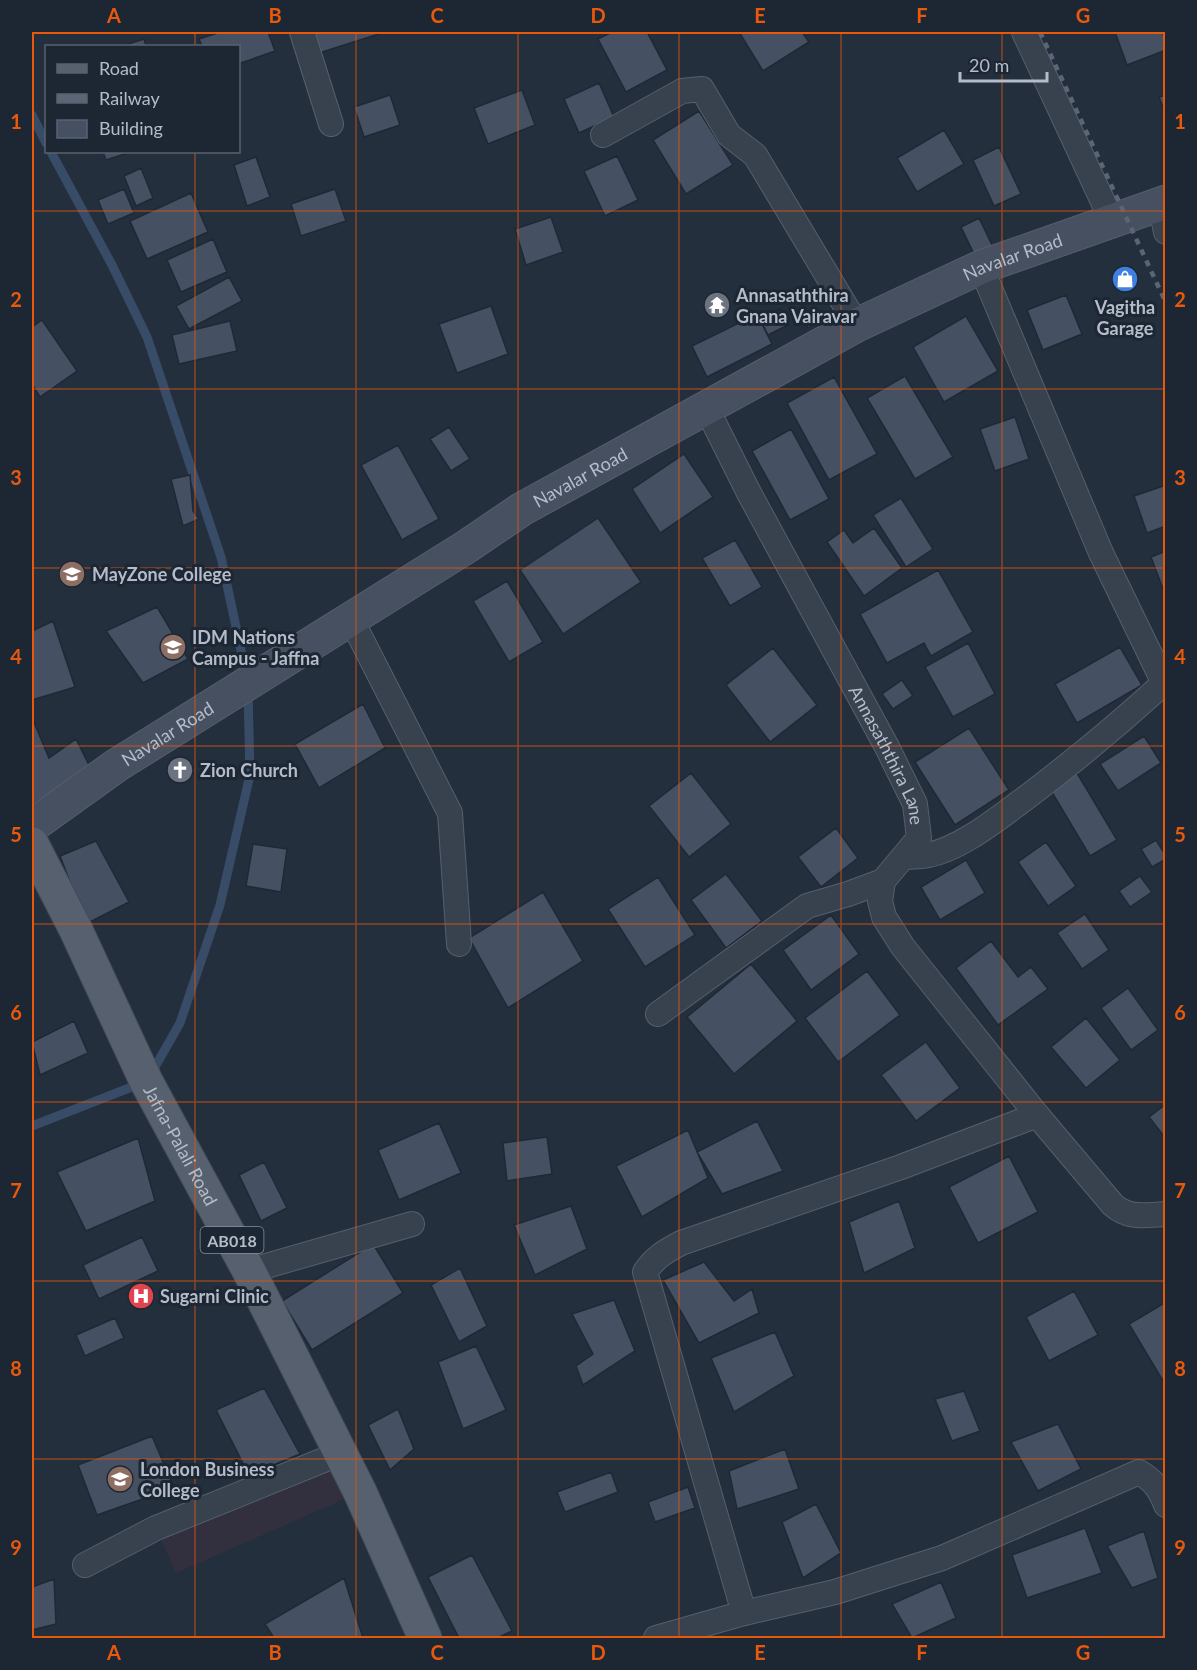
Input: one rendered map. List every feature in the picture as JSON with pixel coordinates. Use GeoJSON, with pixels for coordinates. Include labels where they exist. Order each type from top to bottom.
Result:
{"type":"FeatureCollection","features":[{"type":"Feature","properties":{"kind":"main road","name":"Jafna-Palali Road"},"geometry":{"type":"LineString","coordinates":[[32,844],[76,930],[146,1082],[249,1272],[341,1453],[365,1502],[424,1638]]}},
{"type":"Feature","properties":{"kind":"street"},"geometry":{"type":"LineString","coordinates":[[302,32],[332,124]]}},
{"type":"Feature","properties":{"kind":"street"},"geometry":{"type":"LineString","coordinates":[[1024,32],[1112,222]]}},
{"type":"Feature","properties":{"kind":"street"},"geometry":{"type":"LineString","coordinates":[[603,135],[682,91],[702,89],[729,135],[755,154],[856,325]]}},
{"type":"Feature","properties":{"kind":"street","name":"Navalar Road"},"geometry":{"type":"LineString","coordinates":[[32,826],[117,765],[466,548],[522,509],[856,325],[981,267],[1112,222],[1164,212]]}},
{"type":"Feature","properties":{"kind":"street"},"geometry":{"type":"LineString","coordinates":[[905,856],[929,855],[962,842],[998,819],[1077,759],[1165,684],[1101,553],[981,267]]}},
{"type":"Feature","properties":{"kind":"street","name":"Annasaththira Lane"},"geometry":{"type":"LineString","coordinates":[[706,407],[749,493],[887,747],[915,804],[919,838],[883,881]]}},
{"type":"Feature","properties":{"kind":"street"},"geometry":{"type":"LineString","coordinates":[[351,619],[450,813],[459,944]]}},
{"type":"Feature","properties":{"kind":"street"},"geometry":{"type":"LineString","coordinates":[[658,1014],[807,906],[883,881]]}},
{"type":"Feature","properties":{"kind":"street"},"geometry":{"type":"LineString","coordinates":[[883,881],[879,901],[884,917],[903,947],[1037,1115],[1113,1205],[1122,1213],[1132,1216],[1166,1214]]}},
{"type":"Feature","properties":{"kind":"street"},"geometry":{"type":"LineString","coordinates":[[744,1612],[645,1272],[660,1255],[681,1243],[901,1167],[1037,1115]]}},
{"type":"Feature","properties":{"kind":"street"},"geometry":{"type":"LineString","coordinates":[[249,1272],[412,1224]]}},
{"type":"Feature","properties":{"kind":"street"},"geometry":{"type":"LineString","coordinates":[[85,1564],[156,1528],[341,1453]]}},
{"type":"Feature","properties":{"kind":"street"},"geometry":{"type":"LineString","coordinates":[[656,1638],[744,1612],[835,1592],[942,1557],[1139,1472],[1149,1478],[1160,1490],[1166,1505]]}},
{"type":"Feature","properties":{"kind":"shaded area"},"geometry":{"type":"Polygon","coordinates":[[[341,1453],[360,1492],[176,1573],[156,1528],[341,1453]]]}},
{"type":"Feature","properties":{"kind":"building"},"geometry":{"type":"Polygon","coordinates":[[[221,32],[268,32],[275,51],[240,63],[240,45],[202,45],[199,39],[221,32]]]}},
{"type":"Feature","properties":{"kind":"building"},"geometry":{"type":"Polygon","coordinates":[[[308,32],[385,32],[316,54],[308,32]]]}},
{"type":"Feature","properties":{"kind":"building"},"geometry":{"type":"Polygon","coordinates":[[[612,32],[647,32],[667,70],[626,92],[598,39],[612,32]]]}},
{"type":"Feature","properties":{"kind":"building"},"geometry":{"type":"Polygon","coordinates":[[[739,32],[802,32],[809,42],[763,71],[739,32]]]}},
{"type":"Feature","properties":{"kind":"building"},"geometry":{"type":"Polygon","coordinates":[[[1115,32],[1162,32],[1166,41],[1166,50],[1127,65],[1115,32]]]}},
{"type":"Feature","properties":{"kind":"building"},"geometry":{"type":"Polygon","coordinates":[[[144,39],[146,45],[125,45],[144,39]]]}},
{"type":"Feature","properties":{"kind":"building"},"geometry":{"type":"Polygon","coordinates":[[[599,83],[614,117],[579,133],[564,99],[599,83]]]}},
{"type":"Feature","properties":{"kind":"building"},"geometry":{"type":"Polygon","coordinates":[[[522,90],[535,125],[488,144],[474,108],[522,90]]]}},
{"type":"Feature","properties":{"kind":"building"},"geometry":{"type":"Polygon","coordinates":[[[390,95],[400,125],[364,137],[354,107],[390,95]]]}},
{"type":"Feature","properties":{"kind":"building"},"geometry":{"type":"Polygon","coordinates":[[[1166,95],[1166,115],[1159,97],[1166,95]]]}},
{"type":"Feature","properties":{"kind":"building"},"geometry":{"type":"Polygon","coordinates":[[[699,111],[733,165],[686,194],[653,140],[699,111]]]}},
{"type":"Feature","properties":{"kind":"building"},"geometry":{"type":"Polygon","coordinates":[[[944,130],[964,164],[917,192],[897,158],[944,130]]]}},
{"type":"Feature","properties":{"kind":"building"},"geometry":{"type":"Polygon","coordinates":[[[999,147],[1021,194],[994,206],[973,160],[999,147]]]}},
{"type":"Feature","properties":{"kind":"building"},"geometry":{"type":"Polygon","coordinates":[[[103,153],[128,153],[106,160],[103,153]]]}},
{"type":"Feature","properties":{"kind":"building"},"geometry":{"type":"Polygon","coordinates":[[[617,156],[638,200],[605,216],[584,171],[617,156]]]}},
{"type":"Feature","properties":{"kind":"building"},"geometry":{"type":"Polygon","coordinates":[[[256,157],[270,197],[247,206],[234,165],[256,157]]]}},
{"type":"Feature","properties":{"kind":"building"},"geometry":{"type":"Polygon","coordinates":[[[141,168],[153,198],[136,206],[124,176],[141,168]]]}},
{"type":"Feature","properties":{"kind":"building"},"geometry":{"type":"Polygon","coordinates":[[[124,189],[134,213],[108,224],[98,200],[124,189]]]}},
{"type":"Feature","properties":{"kind":"building"},"geometry":{"type":"Polygon","coordinates":[[[335,189],[346,221],[301,236],[291,204],[335,189]]]}},
{"type":"Feature","properties":{"kind":"building"},"geometry":{"type":"Polygon","coordinates":[[[191,193],[208,232],[147,259],[130,221],[191,193]]]}},
{"type":"Feature","properties":{"kind":"building"},"geometry":{"type":"Polygon","coordinates":[[[551,217],[563,252],[526,265],[515,229],[551,217]]]}},
{"type":"Feature","properties":{"kind":"building"},"geometry":{"type":"Polygon","coordinates":[[[979,218],[993,247],[975,256],[961,227],[979,218]]]}},
{"type":"Feature","properties":{"kind":"building"},"geometry":{"type":"Polygon","coordinates":[[[213,239],[227,272],[181,292],[167,260],[213,239]]]}},
{"type":"Feature","properties":{"kind":"building"},"geometry":{"type":"Polygon","coordinates":[[[229,277],[242,301],[189,329],[176,306],[229,277]]]}},
{"type":"Feature","properties":{"kind":"building"},"geometry":{"type":"Polygon","coordinates":[[[1066,295],[1082,334],[1043,350],[1027,310],[1066,295]]]}},
{"type":"Feature","properties":{"kind":"building"},"geometry":{"type":"Polygon","coordinates":[[[491,306],[508,354],[457,373],[439,324],[491,306]]]}},
{"type":"Feature","properties":{"kind":"building"},"geometry":{"type":"Polygon","coordinates":[[[780,309],[788,325],[768,335],[760,319],[780,309]]]}},
{"type":"Feature","properties":{"kind":"building"},"geometry":{"type":"Polygon","coordinates":[[[816,313],[820,321],[808,328],[804,319],[816,313]]]}},
{"type":"Feature","properties":{"kind":"building"},"geometry":{"type":"Polygon","coordinates":[[[757,314],[772,344],[707,377],[692,346],[757,314]]]}},
{"type":"Feature","properties":{"kind":"building"},"geometry":{"type":"Polygon","coordinates":[[[966,316],[998,371],[944,402],[913,347],[966,316]]]}},
{"type":"Feature","properties":{"kind":"building"},"geometry":{"type":"Polygon","coordinates":[[[42,320],[77,371],[40,397],[32,384],[32,327],[42,320]]]}},
{"type":"Feature","properties":{"kind":"building"},"geometry":{"type":"Polygon","coordinates":[[[230,321],[237,351],[179,364],[172,335],[230,321]]]}},
{"type":"Feature","properties":{"kind":"building"},"geometry":{"type":"Polygon","coordinates":[[[905,376],[953,457],[915,479],[867,398],[905,376]]]}},
{"type":"Feature","properties":{"kind":"building"},"geometry":{"type":"Polygon","coordinates":[[[834,377],[877,454],[829,480],[787,403],[834,377]]]}},
{"type":"Feature","properties":{"kind":"building"},"geometry":{"type":"Polygon","coordinates":[[[1015,417],[1029,459],[995,471],[980,429],[1015,417]]]}},
{"type":"Feature","properties":{"kind":"building"},"geometry":{"type":"Polygon","coordinates":[[[449,427],[470,459],[451,471],[430,439],[449,427]]]}},
{"type":"Feature","properties":{"kind":"building"},"geometry":{"type":"Polygon","coordinates":[[[791,429],[829,499],[790,520],[752,451],[791,429]]]}},
{"type":"Feature","properties":{"kind":"building"},"geometry":{"type":"Polygon","coordinates":[[[398,445],[439,519],[402,540],[361,465],[398,445]]]}},
{"type":"Feature","properties":{"kind":"building"},"geometry":{"type":"Polygon","coordinates":[[[684,454],[713,497],[660,533],[632,489],[684,454]]]}},
{"type":"Feature","properties":{"kind":"building"},"geometry":{"type":"Polygon","coordinates":[[[190,475],[193,511],[199,519],[183,526],[171,479],[190,475]]]}},
{"type":"Feature","properties":{"kind":"building"},"geometry":{"type":"Polygon","coordinates":[[[1166,485],[1166,526],[1147,533],[1134,496],[1166,485]]]}},
{"type":"Feature","properties":{"kind":"building"},"geometry":{"type":"Polygon","coordinates":[[[901,498],[933,549],[906,567],[873,515],[901,498]]]}},
{"type":"Feature","properties":{"kind":"building"},"geometry":{"type":"Polygon","coordinates":[[[598,518],[641,582],[563,634],[520,570],[598,518]]]}},
{"type":"Feature","properties":{"kind":"building"},"geometry":{"type":"Polygon","coordinates":[[[874,528],[902,568],[864,596],[827,542],[844,530],[853,543],[874,528]]]}},
{"type":"Feature","properties":{"kind":"building"},"geometry":{"type":"Polygon","coordinates":[[[735,540],[762,587],[730,606],[702,558],[735,540]]]}},
{"type":"Feature","properties":{"kind":"building"},"geometry":{"type":"Polygon","coordinates":[[[1166,551],[1166,597],[1151,557],[1166,551]]]}},
{"type":"Feature","properties":{"kind":"building"},"geometry":{"type":"Polygon","coordinates":[[[938,570],[973,632],[931,656],[924,643],[887,663],[860,614],[938,570]]]}},
{"type":"Feature","properties":{"kind":"building"},"geometry":{"type":"Polygon","coordinates":[[[507,581],[543,642],[509,662],[473,601],[507,581]]]}},
{"type":"Feature","properties":{"kind":"building"},"geometry":{"type":"Polygon","coordinates":[[[157,607],[188,659],[143,683],[106,631],[157,607]]]}},
{"type":"Feature","properties":{"kind":"building"},"geometry":{"type":"Polygon","coordinates":[[[53,621],[75,687],[32,700],[32,631],[53,621]]]}},
{"type":"Feature","properties":{"kind":"building"},"geometry":{"type":"Polygon","coordinates":[[[968,643],[995,694],[953,717],[925,667],[968,643]]]}},
{"type":"Feature","properties":{"kind":"building"},"geometry":{"type":"Polygon","coordinates":[[[1120,647],[1142,685],[1077,723],[1055,684],[1120,647]]]}},
{"type":"Feature","properties":{"kind":"building"},"geometry":{"type":"Polygon","coordinates":[[[773,648],[817,705],[770,742],[726,685],[773,648]]]}},
{"type":"Feature","properties":{"kind":"building"},"geometry":{"type":"Polygon","coordinates":[[[902,680],[913,696],[893,709],[882,694],[902,680]]]}},
{"type":"Feature","properties":{"kind":"building"},"geometry":{"type":"Polygon","coordinates":[[[363,704],[385,748],[319,788],[295,744],[363,704]]]}},
{"type":"Feature","properties":{"kind":"building"},"geometry":{"type":"Polygon","coordinates":[[[33,720],[49,758],[76,739],[91,769],[32,805],[33,720]]]}},
{"type":"Feature","properties":{"kind":"building"},"geometry":{"type":"Polygon","coordinates":[[[969,728],[1009,790],[955,825],[915,762],[969,728]]]}},
{"type":"Feature","properties":{"kind":"building"},"geometry":{"type":"Polygon","coordinates":[[[1144,736],[1161,763],[1118,791],[1100,764],[1144,736]]]}},
{"type":"Feature","properties":{"kind":"building"},"geometry":{"type":"Polygon","coordinates":[[[691,773],[731,824],[689,857],[649,806],[691,773]]]}},
{"type":"Feature","properties":{"kind":"building"},"geometry":{"type":"Polygon","coordinates":[[[1077,773],[1117,840],[1090,856],[1050,789],[1077,773]]]}},
{"type":"Feature","properties":{"kind":"building"},"geometry":{"type":"Polygon","coordinates":[[[836,828],[858,858],[821,887],[798,857],[836,828]]]}},
{"type":"Feature","properties":{"kind":"building"},"geometry":{"type":"Polygon","coordinates":[[[1156,840],[1166,859],[1152,867],[1141,849],[1156,840]]]}},
{"type":"Feature","properties":{"kind":"building"},"geometry":{"type":"Polygon","coordinates":[[[96,841],[129,902],[86,924],[60,856],[96,841]]]}},
{"type":"Feature","properties":{"kind":"building"},"geometry":{"type":"Polygon","coordinates":[[[1046,842],[1076,886],[1048,906],[1018,862],[1046,842]]]}},
{"type":"Feature","properties":{"kind":"building"},"geometry":{"type":"Polygon","coordinates":[[[253,844],[287,849],[281,892],[246,886],[253,844]]]}},
{"type":"Feature","properties":{"kind":"building"},"geometry":{"type":"Polygon","coordinates":[[[966,860],[985,893],[940,920],[921,887],[966,860]]]}},
{"type":"Feature","properties":{"kind":"building"},"geometry":{"type":"Polygon","coordinates":[[[726,874],[762,921],[726,948],[691,900],[726,874]]]}},
{"type":"Feature","properties":{"kind":"building"},"geometry":{"type":"Polygon","coordinates":[[[1140,876],[1152,892],[1130,907],[1119,891],[1140,876]]]}},
{"type":"Feature","properties":{"kind":"building"},"geometry":{"type":"Polygon","coordinates":[[[658,877],[695,935],[645,967],[608,909],[658,877]]]}},
{"type":"Feature","properties":{"kind":"building"},"geometry":{"type":"Polygon","coordinates":[[[543,892],[583,961],[508,1008],[469,938],[543,892]]]}},
{"type":"Feature","properties":{"kind":"building"},"geometry":{"type":"Polygon","coordinates":[[[1085,914],[1109,950],[1082,969],[1057,933],[1085,914]]]}},
{"type":"Feature","properties":{"kind":"building"},"geometry":{"type":"Polygon","coordinates":[[[831,915],[859,954],[811,990],[783,950],[831,915]]]}},
{"type":"Feature","properties":{"kind":"building"},"geometry":{"type":"Polygon","coordinates":[[[991,941],[1018,977],[1031,967],[1048,989],[998,1025],[956,968],[991,941]]]}},
{"type":"Feature","properties":{"kind":"building"},"geometry":{"type":"Polygon","coordinates":[[[751,964],[797,1021],[734,1074],[687,1017],[751,964]]]}},
{"type":"Feature","properties":{"kind":"building"},"geometry":{"type":"Polygon","coordinates":[[[867,971],[900,1015],[838,1062],[805,1018],[867,971]]]}},
{"type":"Feature","properties":{"kind":"building"},"geometry":{"type":"Polygon","coordinates":[[[1128,988],[1158,1030],[1131,1050],[1101,1008],[1128,988]]]}},
{"type":"Feature","properties":{"kind":"building"},"geometry":{"type":"Polygon","coordinates":[[[1086,1018],[1120,1060],[1086,1088],[1051,1047],[1086,1018]]]}},
{"type":"Feature","properties":{"kind":"building"},"geometry":{"type":"Polygon","coordinates":[[[74,1021],[88,1053],[40,1075],[32,1042],[74,1021]]]}},
{"type":"Feature","properties":{"kind":"building"},"geometry":{"type":"Polygon","coordinates":[[[926,1042],[960,1088],[916,1121],[881,1075],[926,1042]]]}},
{"type":"Feature","properties":{"kind":"building"},"geometry":{"type":"Polygon","coordinates":[[[1166,1104],[1166,1139],[1149,1117],[1166,1104]]]}},
{"type":"Feature","properties":{"kind":"building"},"geometry":{"type":"Polygon","coordinates":[[[757,1121],[783,1171],[722,1194],[697,1152],[757,1121]]]}},
{"type":"Feature","properties":{"kind":"building"},"geometry":{"type":"Polygon","coordinates":[[[439,1123],[461,1173],[399,1200],[378,1150],[439,1123]]]}},
{"type":"Feature","properties":{"kind":"building"},"geometry":{"type":"Polygon","coordinates":[[[688,1130],[708,1178],[642,1217],[616,1166],[688,1130]]]}},
{"type":"Feature","properties":{"kind":"building"},"geometry":{"type":"Polygon","coordinates":[[[547,1137],[552,1174],[507,1181],[503,1143],[547,1137]]]}},
{"type":"Feature","properties":{"kind":"building"},"geometry":{"type":"Polygon","coordinates":[[[138,1138],[155,1201],[86,1231],[57,1172],[138,1138]]]}},
{"type":"Feature","properties":{"kind":"building"},"geometry":{"type":"Polygon","coordinates":[[[1009,1156],[1038,1212],[978,1243],[949,1187],[1009,1156]]]}},
{"type":"Feature","properties":{"kind":"building"},"geometry":{"type":"Polygon","coordinates":[[[264,1162],[287,1208],[261,1221],[239,1175],[264,1162]]]}},
{"type":"Feature","properties":{"kind":"building"},"geometry":{"type":"Polygon","coordinates":[[[899,1201],[915,1248],[864,1273],[849,1222],[899,1201]]]}},
{"type":"Feature","properties":{"kind":"building"},"geometry":{"type":"Polygon","coordinates":[[[571,1206],[587,1249],[535,1275],[514,1225],[571,1206]]]}},
{"type":"Feature","properties":{"kind":"building"},"geometry":{"type":"Polygon","coordinates":[[[142,1237],[158,1271],[99,1299],[83,1265],[142,1237]]]}},
{"type":"Feature","properties":{"kind":"building"},"geometry":{"type":"Polygon","coordinates":[[[373,1244],[403,1293],[312,1350],[282,1301],[373,1244]]]}},
{"type":"Feature","properties":{"kind":"building"},"geometry":{"type":"Polygon","coordinates":[[[704,1262],[734,1301],[752,1289],[759,1313],[699,1343],[663,1280],[704,1262]]]}},
{"type":"Feature","properties":{"kind":"building"},"geometry":{"type":"Polygon","coordinates":[[[460,1268],[487,1326],[459,1342],[431,1285],[460,1268]]]}},
{"type":"Feature","properties":{"kind":"building"},"geometry":{"type":"Polygon","coordinates":[[[1074,1291],[1098,1335],[1049,1361],[1026,1317],[1074,1291]]]}},
{"type":"Feature","properties":{"kind":"building"},"geometry":{"type":"Polygon","coordinates":[[[614,1300],[635,1351],[583,1385],[576,1366],[593,1354],[572,1314],[614,1300]]]}},
{"type":"Feature","properties":{"kind":"building"},"geometry":{"type":"Polygon","coordinates":[[[1166,1302],[1166,1386],[1129,1324],[1166,1302]]]}},
{"type":"Feature","properties":{"kind":"building"},"geometry":{"type":"Polygon","coordinates":[[[115,1318],[124,1338],[85,1356],[76,1335],[115,1318]]]}},
{"type":"Feature","properties":{"kind":"building"},"geometry":{"type":"Polygon","coordinates":[[[775,1332],[794,1376],[734,1412],[711,1358],[775,1332]]]}},
{"type":"Feature","properties":{"kind":"building"},"geometry":{"type":"Polygon","coordinates":[[[476,1346],[506,1410],[463,1429],[438,1362],[476,1346]]]}},
{"type":"Feature","properties":{"kind":"building"},"geometry":{"type":"Polygon","coordinates":[[[264,1388],[300,1454],[249,1475],[216,1410],[264,1388]]]}},
{"type":"Feature","properties":{"kind":"building"},"geometry":{"type":"Polygon","coordinates":[[[964,1391],[980,1431],[952,1441],[935,1399],[964,1391]]]}},
{"type":"Feature","properties":{"kind":"building"},"geometry":{"type":"Polygon","coordinates":[[[398,1409],[414,1449],[390,1470],[368,1425],[398,1409]]]}},
{"type":"Feature","properties":{"kind":"building"},"geometry":{"type":"Polygon","coordinates":[[[1058,1424],[1081,1469],[1038,1491],[1011,1442],[1058,1424]]]}},
{"type":"Feature","properties":{"kind":"building"},"geometry":{"type":"Polygon","coordinates":[[[152,1436],[174,1488],[97,1515],[78,1465],[152,1436]]]}},
{"type":"Feature","properties":{"kind":"building"},"geometry":{"type":"Polygon","coordinates":[[[785,1449],[799,1489],[737,1509],[729,1471],[785,1449]]]}},
{"type":"Feature","properties":{"kind":"building"},"geometry":{"type":"Polygon","coordinates":[[[611,1472],[618,1492],[565,1512],[557,1492],[611,1472]]]}},
{"type":"Feature","properties":{"kind":"building"},"geometry":{"type":"Polygon","coordinates":[[[688,1487],[695,1508],[655,1522],[648,1502],[688,1487]]]}},
{"type":"Feature","properties":{"kind":"building"},"geometry":{"type":"Polygon","coordinates":[[[816,1504],[841,1553],[803,1578],[782,1522],[816,1504]]]}},
{"type":"Feature","properties":{"kind":"building"},"geometry":{"type":"Polygon","coordinates":[[[1085,1528],[1102,1573],[1027,1598],[1012,1555],[1085,1528]]]}},
{"type":"Feature","properties":{"kind":"building"},"geometry":{"type":"Polygon","coordinates":[[[1144,1531],[1158,1578],[1132,1588],[1107,1546],[1144,1531]]]}},
{"type":"Feature","properties":{"kind":"building"},"geometry":{"type":"Polygon","coordinates":[[[472,1555],[512,1631],[497,1638],[459,1638],[428,1577],[472,1555]]]}},
{"type":"Feature","properties":{"kind":"building"},"geometry":{"type":"Polygon","coordinates":[[[344,1578],[363,1638],[274,1638],[265,1624],[344,1578]]]}},
{"type":"Feature","properties":{"kind":"building"},"geometry":{"type":"Polygon","coordinates":[[[54,1579],[56,1624],[32,1630],[32,1587],[54,1579]]]}},
{"type":"Feature","properties":{"kind":"building"},"geometry":{"type":"Polygon","coordinates":[[[941,1582],[956,1618],[912,1638],[892,1604],[941,1582]]]}},
{"type":"Feature","properties":{"kind":"waterway"},"geometry":{"type":"LineString","coordinates":[[32,115],[45,141]]}},
{"type":"Feature","properties":{"kind":"waterway"},"geometry":{"type":"LineString","coordinates":[[52,153],[112,265],[147,337],[221,557],[247,678]]}},
{"type":"Feature","properties":{"kind":"waterway"},"geometry":{"type":"LineString","coordinates":[[151,1074],[180,1023],[220,905],[250,775],[248,691]]}},
{"type":"Feature","properties":{"kind":"waterway"},"geometry":{"type":"LineString","coordinates":[[32,1126],[142,1083]]}},
{"type":"Feature","properties":{"kind":"railway"},"geometry":{"type":"LineString","coordinates":[[1040,32],[1166,303]]}},
{"type":"Feature","properties":{"kind":"place","name":"Vagitha Garage"},"geometry":{"type":"Point","coordinates":[1125,279]}},
{"type":"Feature","properties":{"kind":"place","name":"Annasaththira Gnana Vairavar"},"geometry":{"type":"Point","coordinates":[717,305]}},
{"type":"Feature","properties":{"kind":"place","name":"MayZone College"},"geometry":{"type":"Point","coordinates":[72,574]}},
{"type":"Feature","properties":{"kind":"place","name":"IDM Nations Campus - Jaffna"},"geometry":{"type":"Point","coordinates":[173,647]}},
{"type":"Feature","properties":{"kind":"place","name":"Zion Church"},"geometry":{"type":"Point","coordinates":[180,770]}},
{"type":"Feature","properties":{"kind":"place","name":"Sugarni Clinic"},"geometry":{"type":"Point","coordinates":[141,1296]}},
{"type":"Feature","properties":{"kind":"place","name":"London Business College"},"geometry":{"type":"Point","coordinates":[120,1479]}}]}
